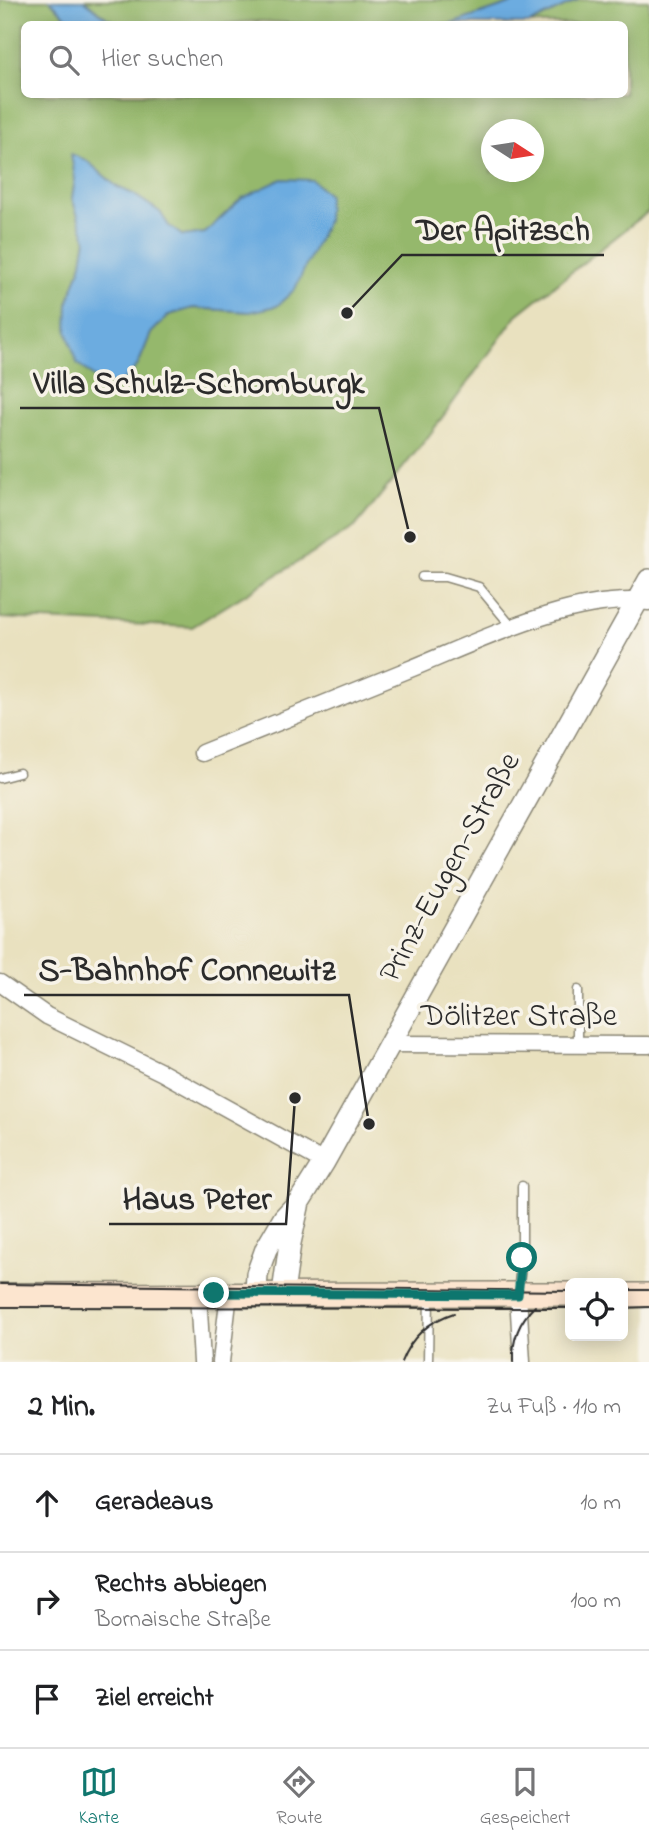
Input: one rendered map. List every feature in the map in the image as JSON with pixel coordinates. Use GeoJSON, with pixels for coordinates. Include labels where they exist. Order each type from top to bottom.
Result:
{"type":"FeatureCollection","features":[{"type":"Feature","properties":{"kind":"main road"},"geometry":{"type":"LineString","coordinates":[[0,1295],[565,1294]]}},
{"type":"Feature","properties":{"kind":"main road"},"geometry":{"type":"LineString","coordinates":[[628,1295],[649,1295]]}},
{"type":"Feature","properties":{"kind":"street","name":"Prinz-Eugen-Straße"},"geometry":{"type":"LineString","coordinates":[[256,1293],[257,1274],[266,1249],[284,1217],[299,1202],[324,1162],[643,601],[649,580]]}},
{"type":"Feature","properties":{"kind":"street"},"geometry":{"type":"LineString","coordinates":[[202,753],[512,627],[590,604],[643,601]]}},
{"type":"Feature","properties":{"kind":"street"},"geometry":{"type":"LineString","coordinates":[[0,983],[47,1016],[161,1072],[324,1162]]}},
{"type":"Feature","properties":{"kind":"street","name":"Dölitzer Straße"},"geometry":{"type":"LineString","coordinates":[[389,1044],[649,1045]]}},
{"type":"Feature","properties":{"kind":"street","name":"Prinz-Eugen-Straße"},"geometry":{"type":"LineString","coordinates":[[283,1293],[299,1202]]}},
{"type":"Feature","properties":{"kind":"street"},"geometry":{"type":"LineString","coordinates":[[198,1293],[202,1362]]}},
{"type":"Feature","properties":{"kind":"street"},"geometry":{"type":"LineString","coordinates":[[221,1362],[229,1293]]}},
{"type":"Feature","properties":{"kind":"street"},"geometry":{"type":"LineString","coordinates":[[518,1295],[522,1362]]}},
{"type":"Feature","properties":{"kind":"lane"},"geometry":{"type":"LineString","coordinates":[[422,577],[445,577],[479,587],[512,627]]}},
{"type":"Feature","properties":{"kind":"lane"},"geometry":{"type":"LineString","coordinates":[[0,778],[19,773]]}},
{"type":"Feature","properties":{"kind":"lane"},"geometry":{"type":"LineString","coordinates":[[578,990],[578,1045]]}},
{"type":"Feature","properties":{"kind":"lane"},"geometry":{"type":"LineString","coordinates":[[518,1295],[522,1258],[522,1186]]}},
{"type":"Feature","properties":{"kind":"lane"},"geometry":{"type":"LineString","coordinates":[[428,1362],[429,1293]]}},
{"type":"Feature","properties":{"kind":"green space"},"geometry":{"type":"Polygon","coordinates":[[[0,0],[50,0],[70,21],[21,21],[21,98],[628,98],[628,21],[535,21],[578,0],[649,0],[649,211],[517,315],[428,437],[355,527],[192,627],[0,618],[0,0]],[[86,160],[75,179],[72,199],[86,239],[82,263],[68,304],[102,384],[121,383],[138,365],[151,333],[169,315],[193,308],[250,312],[327,221],[327,194],[312,180],[242,198],[205,233],[183,236],[169,226],[160,212],[117,187],[86,160]]]}},
{"type":"Feature","properties":{"kind":"green space"},"geometry":{"type":"Polygon","coordinates":[[[84,0],[522,0],[460,21],[108,19],[84,0]]]}},
{"type":"Feature","properties":{"kind":"water"},"geometry":{"type":"Polygon","coordinates":[[[50,0],[84,0],[113,21],[70,21],[50,0]]]}},
{"type":"Feature","properties":{"kind":"water"},"geometry":{"type":"Polygon","coordinates":[[[522,0],[578,0],[535,21],[460,21],[522,0]]]}},
{"type":"Feature","properties":{"kind":"water"},"geometry":{"type":"Polygon","coordinates":[[[71,154],[86,160],[117,187],[160,212],[169,226],[183,236],[205,233],[242,198],[282,179],[312,180],[328,195],[327,221],[295,289],[277,306],[250,312],[193,308],[169,315],[151,333],[138,365],[121,383],[102,384],[77,363],[67,331],[68,304],[82,263],[86,239],[72,198],[75,179],[71,154]]]}},
{"type":"Feature","properties":{"kind":"tram line"},"geometry":{"type":"LineString","coordinates":[[0,1284],[565,1291]]}},
{"type":"Feature","properties":{"kind":"tram line"},"geometry":{"type":"LineString","coordinates":[[628,1290],[649,1290]]}},
{"type":"Feature","properties":{"kind":"tram line"},"geometry":{"type":"LineString","coordinates":[[513,1362],[518,1331],[535,1306]]}},
{"type":"Feature","properties":{"kind":"tram line"},"geometry":{"type":"LineString","coordinates":[[0,1307],[565,1308]]}},
{"type":"Feature","properties":{"kind":"tram line"},"geometry":{"type":"LineString","coordinates":[[628,1308],[649,1307]]}},
{"type":"Feature","properties":{"kind":"tram line"},"geometry":{"type":"LineString","coordinates":[[401,1362],[422,1331],[454,1313]]}},
{"type":"Feature","properties":{"kind":"place","name":"Der Apitzsch"},"geometry":{"type":"Point","coordinates":[347,313]}},
{"type":"Feature","properties":{"kind":"place","name":"Villa Schulz-Schomburgk"},"geometry":{"type":"Point","coordinates":[410,537]}},
{"type":"Feature","properties":{"kind":"place","name":"Haus Peter"},"geometry":{"type":"Point","coordinates":[295,1098]}},
{"type":"Feature","properties":{"kind":"place","name":"S-Bahnhof Connewitz"},"geometry":{"type":"Point","coordinates":[369,1124]}},
{"type":"Feature","properties":{"kind":"route"},"geometry":{"type":"LineString","coordinates":[[214,1293],[518,1295],[522,1258]]}}]}
